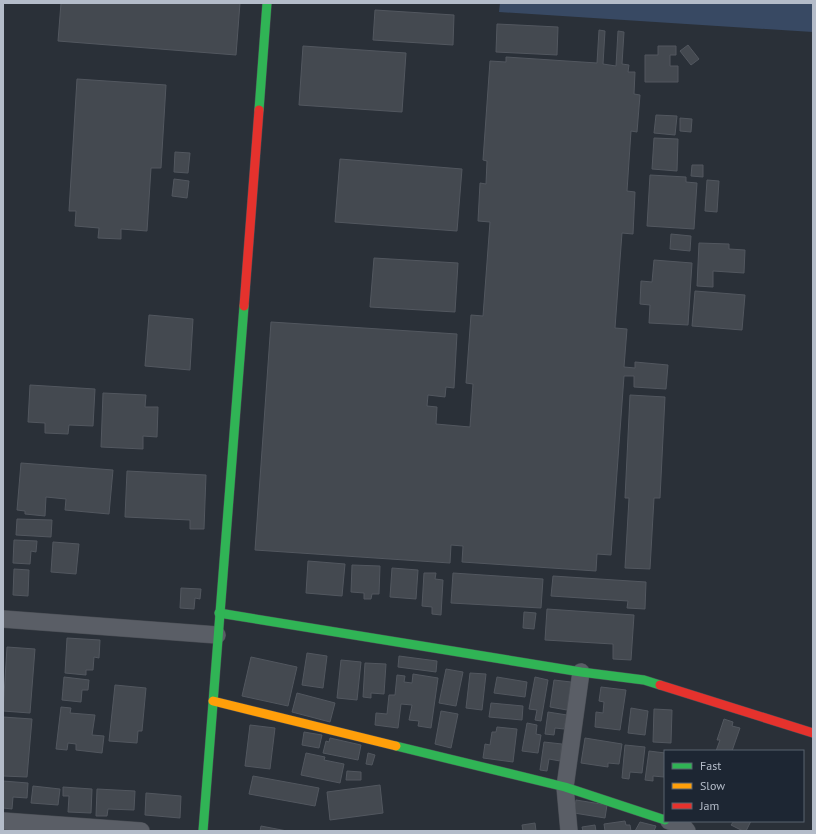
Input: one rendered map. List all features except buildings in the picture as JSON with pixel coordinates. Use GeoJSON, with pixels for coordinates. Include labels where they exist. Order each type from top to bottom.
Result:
{"type":"FeatureCollection","features":[{"type":"Feature","properties":{"kind":"street"},"geometry":{"type":"LineString","coordinates":[[203,831],[267,3]]}},
{"type":"Feature","properties":{"kind":"street"},"geometry":{"type":"LineString","coordinates":[[219,613],[581,672],[644,680],[813,733]]}},
{"type":"Feature","properties":{"kind":"street"},"geometry":{"type":"LineString","coordinates":[[3,619],[217,635]]}},
{"type":"Feature","properties":{"kind":"street"},"geometry":{"type":"LineString","coordinates":[[569,831],[565,787],[581,672]]}},
{"type":"Feature","properties":{"kind":"street"},"geometry":{"type":"LineString","coordinates":[[213,701],[565,787],[664,820]]}},
{"type":"Feature","properties":{"kind":"street"},"geometry":{"type":"LineString","coordinates":[[3,821],[141,831]]}},
{"type":"Feature","properties":{"kind":"street"},"geometry":{"type":"LineString","coordinates":[[672,822],[682,825],[687,831]]}},
{"type":"Feature","properties":{"kind":"water"},"geometry":{"type":"Polygon","coordinates":[[[500,3],[813,3],[813,32],[499,12],[500,3]]]}},
{"type":"Feature","properties":{"kind":"traffic: fast"},"geometry":{"type":"LineString","coordinates":[[259,110],[267,3]]}},
{"type":"Feature","properties":{"kind":"traffic: fast"},"geometry":{"type":"LineString","coordinates":[[203,831],[244,306]]}},
{"type":"Feature","properties":{"kind":"traffic: fast"},"geometry":{"type":"LineString","coordinates":[[219,613],[581,672],[644,680],[660,685]]}},
{"type":"Feature","properties":{"kind":"traffic: fast"},"geometry":{"type":"LineString","coordinates":[[396,746],[565,787],[664,820]]}},
{"type":"Feature","properties":{"kind":"traffic: slow"},"geometry":{"type":"LineString","coordinates":[[213,701],[396,746]]}},
{"type":"Feature","properties":{"kind":"traffic: jam"},"geometry":{"type":"LineString","coordinates":[[244,306],[259,110]]}},
{"type":"Feature","properties":{"kind":"traffic: jam"},"geometry":{"type":"LineString","coordinates":[[660,685],[813,733]]}}]}
